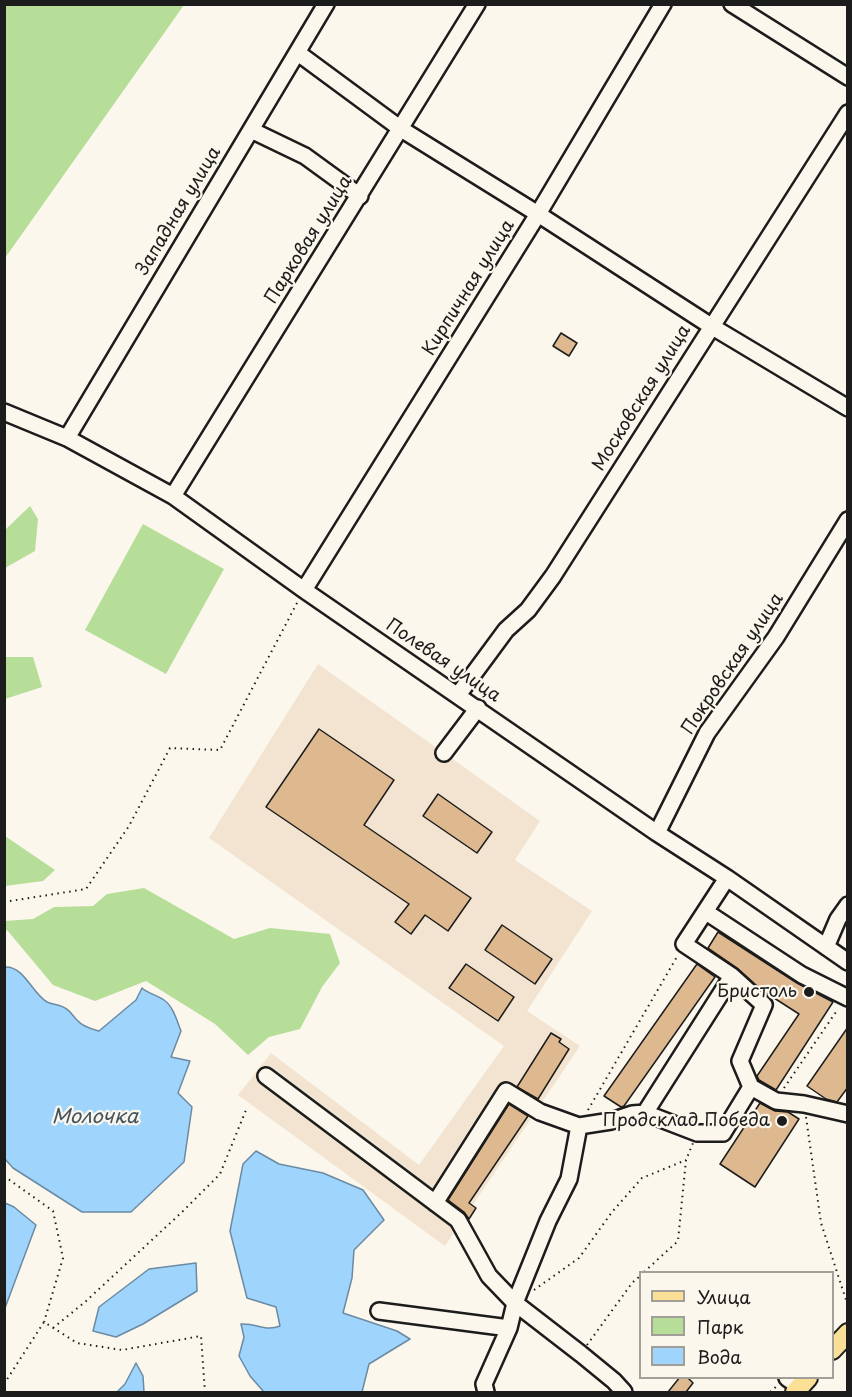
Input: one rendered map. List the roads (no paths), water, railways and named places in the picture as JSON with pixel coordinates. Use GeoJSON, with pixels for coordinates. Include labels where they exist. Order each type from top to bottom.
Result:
{"type":"FeatureCollection","features":[{"type":"Feature","properties":{"kind":"street","name":"Западная улица"},"geometry":{"type":"LineString","coordinates":[[66,438],[326,4]]}},
{"type":"Feature","properties":{"kind":"street","name":"Парковая улица"},"geometry":{"type":"LineString","coordinates":[[173,496],[477,4]]}},
{"type":"Feature","properties":{"kind":"street","name":"Кирпичная улица"},"geometry":{"type":"LineString","coordinates":[[304,590],[538,214],[663,4]]}},
{"type":"Feature","properties":{"kind":"street"},"geometry":{"type":"LineString","coordinates":[[732,4],[848,77]]}},
{"type":"Feature","properties":{"kind":"street"},"geometry":{"type":"LineString","coordinates":[[298,53],[401,129],[711,326],[848,408]]}},
{"type":"Feature","properties":{"kind":"street","name":"Московская улица"},"geometry":{"type":"LineString","coordinates":[[458,695],[506,630],[528,610],[553,576],[847,116]]}},
{"type":"Feature","properties":{"kind":"street"},"geometry":{"type":"LineString","coordinates":[[251,130],[305,156],[360,196]]}},
{"type":"Feature","properties":{"kind":"street","name":"Полевая улица"},"geometry":{"type":"LineString","coordinates":[[4,412],[66,438],[173,496],[304,590],[848,962]]}},
{"type":"Feature","properties":{"kind":"street","name":"Покровская улица"},"geometry":{"type":"LineString","coordinates":[[657,833],[707,733],[776,637],[848,520]]}},
{"type":"Feature","properties":{"kind":"street"},"geometry":{"type":"LineString","coordinates":[[444,753],[478,708]]}},
{"type":"Feature","properties":{"kind":"street"},"geometry":{"type":"LineString","coordinates":[[728,878],[684,944],[732,976],[764,1005],[740,1061],[751,1087],[776,1101],[804,1104],[848,1114]]}},
{"type":"Feature","properties":{"kind":"street"},"geometry":{"type":"LineString","coordinates":[[826,947],[838,919],[848,905]]}},
{"type":"Feature","properties":{"kind":"street"},"geometry":{"type":"LineString","coordinates":[[706,912],[802,975],[847,998]]}},
{"type":"Feature","properties":{"kind":"street"},"geometry":{"type":"LineString","coordinates":[[645,1113],[732,976]]}},
{"type":"Feature","properties":{"kind":"street"},"geometry":{"type":"LineString","coordinates":[[266,1076],[458,1220],[489,1276],[515,1304],[581,1354],[624,1392]]}},
{"type":"Feature","properties":{"kind":"street"},"geometry":{"type":"LineString","coordinates":[[435,1203],[506,1091],[540,1112],[579,1126],[645,1113],[697,1132],[723,1133],[751,1087]]}},
{"type":"Feature","properties":{"kind":"street"},"geometry":{"type":"LineString","coordinates":[[486,1392],[484,1384],[509,1328],[515,1304],[548,1221],[569,1179],[579,1126]]}},
{"type":"Feature","properties":{"kind":"street"},"geometry":{"type":"LineString","coordinates":[[379,1311],[509,1328]]}},
{"type":"Feature","properties":{"kind":"water","name":"Молочка"},"geometry":{"type":"Polygon","coordinates":[[[5,967],[12,968],[23,975],[47,1002],[63,1007],[82,1025],[99,1031],[136,1000],[142,988],[164,1000],[172,1010],[181,1031],[171,1057],[190,1061],[178,1093],[192,1107],[184,1162],[131,1212],[82,1212],[13,1168],[5,1159],[5,967]]]}},
{"type":"Feature","properties":{"kind":"water"},"geometry":{"type":"Polygon","coordinates":[[[256,1151],[279,1164],[323,1173],[363,1190],[384,1220],[354,1250],[352,1278],[343,1313],[397,1331],[410,1339],[369,1364],[362,1392],[264,1392],[250,1376],[239,1356],[244,1337],[241,1324],[265,1328],[280,1326],[276,1307],[247,1298],[230,1231],[243,1164],[256,1151]]]}},
{"type":"Feature","properties":{"kind":"water"},"geometry":{"type":"Polygon","coordinates":[[[5,1203],[14,1207],[36,1225],[5,1308],[5,1203]]]}},
{"type":"Feature","properties":{"kind":"water"},"geometry":{"type":"Polygon","coordinates":[[[196,1263],[197,1291],[143,1324],[116,1337],[93,1331],[99,1307],[149,1269],[196,1263]]]}},
{"type":"Feature","properties":{"kind":"water"},"geometry":{"type":"Polygon","coordinates":[[[136,1363],[143,1376],[144,1392],[117,1392],[125,1384],[136,1363]]]}},
{"type":"Feature","properties":{"kind":"place","name":"Бристоль"},"geometry":{"type":"Point","coordinates":[809,992]}},
{"type":"Feature","properties":{"kind":"place","name":"Продсклад Победа"},"geometry":{"type":"Point","coordinates":[782,1121]}}]}
